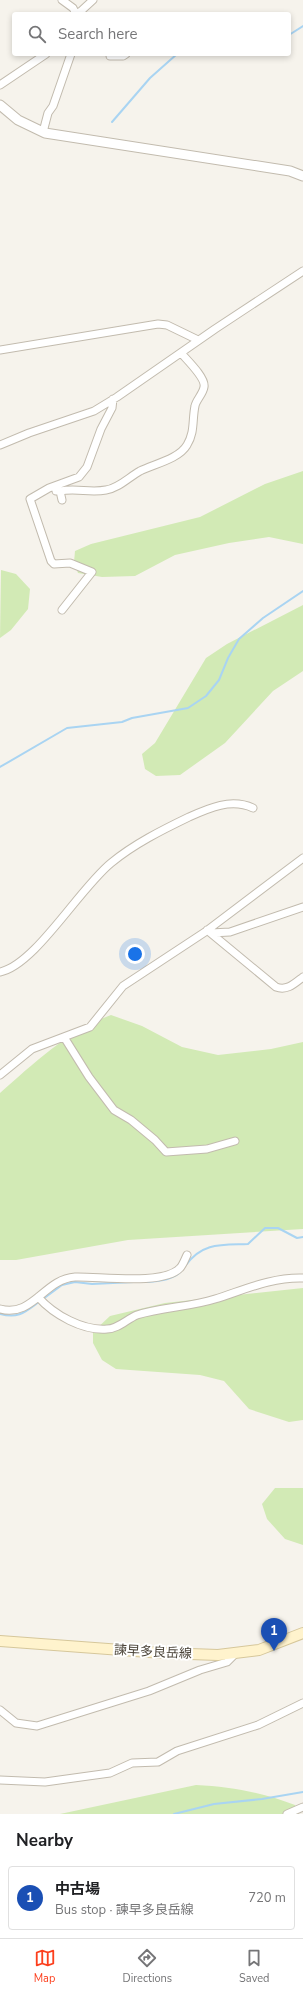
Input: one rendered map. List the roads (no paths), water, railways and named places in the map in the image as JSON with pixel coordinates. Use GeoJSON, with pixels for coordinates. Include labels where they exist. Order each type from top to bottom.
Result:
{"type":"FeatureCollection","features":[{"type":"Feature","properties":{"kind":"main road","name":"諫早多良岳線"},"geometry":{"type":"LineString","coordinates":[[0,1641],[162,1653],[218,1655],[259,1650],[303,1633]]}},
{"type":"Feature","properties":{"kind":"street"},"geometry":{"type":"LineString","coordinates":[[62,0],[76,12]]}},
{"type":"Feature","properties":{"kind":"street"},"geometry":{"type":"LineString","coordinates":[[80,12],[93,0]]}},
{"type":"Feature","properties":{"kind":"street"},"geometry":{"type":"LineString","coordinates":[[0,85],[43,56]]}},
{"type":"Feature","properties":{"kind":"street"},"geometry":{"type":"LineString","coordinates":[[43,132],[48,113],[56,99],[70,56]]}},
{"type":"Feature","properties":{"kind":"street"},"geometry":{"type":"LineString","coordinates":[[110,56],[123,56]]}},
{"type":"Feature","properties":{"kind":"street"},"geometry":{"type":"LineString","coordinates":[[0,105],[18,120],[43,132],[290,171],[303,176]]}},
{"type":"Feature","properties":{"kind":"street"},"geometry":{"type":"LineString","coordinates":[[0,445],[29,433],[94,411],[303,271]]}},
{"type":"Feature","properties":{"kind":"street"},"geometry":{"type":"LineString","coordinates":[[0,350],[158,324],[167,325],[198,340]]}},
{"type":"Feature","properties":{"kind":"street"},"geometry":{"type":"LineString","coordinates":[[41,493],[75,488],[96,491],[108,490],[124,483],[140,471],[165,462],[187,446],[193,434],[195,405],[204,387],[203,379],[181,353]]}},
{"type":"Feature","properties":{"kind":"street"},"geometry":{"type":"LineString","coordinates":[[62,610],[92,572],[70,563],[54,564],[51,561],[30,499],[79,477],[87,467],[101,429],[112,408],[114,399]]}},
{"type":"Feature","properties":{"kind":"street"},"geometry":{"type":"LineString","coordinates":[[60,491],[62,500]]}},
{"type":"Feature","properties":{"kind":"street"},"geometry":{"type":"LineString","coordinates":[[0,972],[8,970],[19,964],[34,950],[83,890],[110,863],[132,848],[205,810],[225,804],[244,804],[253,808]]}},
{"type":"Feature","properties":{"kind":"street"},"geometry":{"type":"LineString","coordinates":[[0,1075],[32,1049],[90,1027],[123,986],[209,932],[303,858]]}},
{"type":"Feature","properties":{"kind":"street"},"geometry":{"type":"LineString","coordinates":[[209,932],[230,932],[303,907]]}},
{"type":"Feature","properties":{"kind":"street"},"geometry":{"type":"LineString","coordinates":[[209,932],[276,987],[282,989],[290,987],[303,978]]}},
{"type":"Feature","properties":{"kind":"street"},"geometry":{"type":"LineString","coordinates":[[64,1037],[89,1077],[114,1110],[131,1120],[155,1140],[166,1152],[207,1149],[235,1141]]}},
{"type":"Feature","properties":{"kind":"street"},"geometry":{"type":"LineString","coordinates":[[0,1309],[9,1312],[18,1311],[59,1280],[75,1277],[95,1279],[158,1277],[174,1272],[180,1268],[187,1255]]}},
{"type":"Feature","properties":{"kind":"street"},"geometry":{"type":"LineString","coordinates":[[38,1297],[44,1304],[72,1323],[106,1330],[112,1329],[136,1316],[214,1300],[250,1286],[293,1278],[303,1278]]}},
{"type":"Feature","properties":{"kind":"street"},"geometry":{"type":"LineString","coordinates":[[0,1710],[16,1723],[37,1726],[149,1691],[200,1670],[227,1662],[236,1653]]}},
{"type":"Feature","properties":{"kind":"street"},"geometry":{"type":"LineString","coordinates":[[0,1780],[45,1782],[110,1773],[132,1762],[158,1762],[177,1751],[258,1725],[303,1703]]}},
{"type":"Feature","properties":{"kind":"street"},"geometry":{"type":"LineString","coordinates":[[287,1814],[303,1806]]}},
{"type":"Feature","properties":{"kind":"waterway"},"geometry":{"type":"LineString","coordinates":[[291,34],[303,26]]}},
{"type":"Feature","properties":{"kind":"waterway"},"geometry":{"type":"LineString","coordinates":[[112,122],[150,78],[175,56]]}},
{"type":"Feature","properties":{"kind":"waterway"},"geometry":{"type":"LineString","coordinates":[[0,767],[67,728],[122,722],[132,718],[188,708],[206,696],[219,680],[228,658],[239,639],[263,618],[303,591]]}},
{"type":"Feature","properties":{"kind":"waterway"},"geometry":{"type":"LineString","coordinates":[[186,1265],[199,1252],[214,1246],[248,1244],[265,1228],[278,1228],[297,1238],[303,1237]]}},
{"type":"Feature","properties":{"kind":"waterway"},"geometry":{"type":"LineString","coordinates":[[146,1282],[171,1278],[182,1270]]}},
{"type":"Feature","properties":{"kind":"waterway"},"geometry":{"type":"LineString","coordinates":[[43,1299],[62,1285],[75,1282],[92,1284],[134,1282]]}},
{"type":"Feature","properties":{"kind":"waterway"},"geometry":{"type":"LineString","coordinates":[[0,1314],[12,1316],[22,1314],[40,1301]]}},
{"type":"Feature","properties":{"kind":"waterway"},"geometry":{"type":"LineString","coordinates":[[174,1814],[214,1804],[262,1799],[303,1792]]}},
{"type":"Feature","properties":{"kind":"place","name":"中古場"},"geometry":{"type":"Point","coordinates":[274,1651]}}]}
